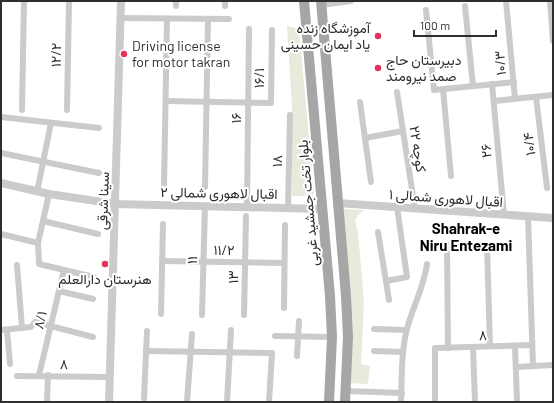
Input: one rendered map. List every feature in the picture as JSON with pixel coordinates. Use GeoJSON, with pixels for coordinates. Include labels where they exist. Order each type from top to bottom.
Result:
{"type":"FeatureCollection","features":[{"type":"Feature","properties":{"kind":"main road","name":"بلوار تخت جمشید غربی"},"geometry":{"type":"LineString","coordinates":[[304,1],[332,337],[329,402]]}},
{"type":"Feature","properties":{"kind":"main road","name":"بلوار تخت جمشید غربی"},"geometry":{"type":"LineString","coordinates":[[321,3],[348,337],[345,402]]}},
{"type":"Feature","properties":{"kind":"main road"},"geometry":{"type":"LineString","coordinates":[[315,126],[330,124]]}},
{"type":"Feature","properties":{"kind":"main road"},"geometry":{"type":"LineString","coordinates":[[332,337],[348,337]]}},
{"type":"Feature","properties":{"kind":"street"},"geometry":{"type":"LineString","coordinates":[[22,110],[24,1]]}},
{"type":"Feature","properties":{"kind":"street","name":"۱۲/۲"},"geometry":{"type":"LineString","coordinates":[[67,110],[69,1]]}},
{"type":"Feature","properties":{"kind":"street","name":"سینا شرقی"},"geometry":{"type":"LineString","coordinates":[[108,402],[116,204],[121,1]]}},
{"type":"Feature","properties":{"kind":"street"},"geometry":{"type":"LineString","coordinates":[[321,3],[351,1]]}},
{"type":"Feature","properties":{"kind":"street","name":"۱۰/۳"},"geometry":{"type":"LineString","coordinates":[[506,1],[515,99]]}},
{"type":"Feature","properties":{"kind":"street"},"geometry":{"type":"LineString","coordinates":[[550,1],[553,41]]}},
{"type":"Feature","properties":{"kind":"street"},"geometry":{"type":"LineString","coordinates":[[465,6],[473,86]]}},
{"type":"Feature","properties":{"kind":"street"},"geometry":{"type":"LineString","coordinates":[[426,10],[434,90],[514,82]]}},
{"type":"Feature","properties":{"kind":"street"},"geometry":{"type":"LineString","coordinates":[[120,18],[230,19]]}},
{"type":"Feature","properties":{"kind":"street"},"geometry":{"type":"LineString","coordinates":[[164,186],[167,19]]}},
{"type":"Feature","properties":{"kind":"street"},"geometry":{"type":"LineString","coordinates":[[206,187],[208,19]]}},
{"type":"Feature","properties":{"kind":"street","name":"۱۶"},"geometry":{"type":"LineString","coordinates":[[246,207],[249,29]]}},
{"type":"Feature","properties":{"kind":"street","name":"۱۶/۱"},"geometry":{"type":"LineString","coordinates":[[248,102],[271,103],[272,30]]}},
{"type":"Feature","properties":{"kind":"street","name":"۲۶"},"geometry":{"type":"LineString","coordinates":[[492,84],[504,215]]}},
{"type":"Feature","properties":{"kind":"street"},"geometry":{"type":"LineString","coordinates":[[443,89],[451,176]]}},
{"type":"Feature","properties":{"kind":"street","name":"کوچه ۲۲"},"geometry":{"type":"LineString","coordinates":[[397,92],[415,209]]}},
{"type":"Feature","properties":{"kind":"street"},"geometry":{"type":"LineString","coordinates":[[494,101],[553,95]]}},
{"type":"Feature","properties":{"kind":"street","name":"۱۰/۴"},"geometry":{"type":"LineString","coordinates":[[536,97],[547,188]]}},
{"type":"Feature","properties":{"kind":"street"},"geometry":{"type":"LineString","coordinates":[[166,101],[248,102]]}},
{"type":"Feature","properties":{"kind":"street"},"geometry":{"type":"LineString","coordinates":[[360,102],[371,182]]}},
{"type":"Feature","properties":{"kind":"street","name":"۱۸"},"geometry":{"type":"LineString","coordinates":[[288,208],[290,115]]}},
{"type":"Feature","properties":{"kind":"street"},"geometry":{"type":"LineString","coordinates":[[1,117],[99,128]]}},
{"type":"Feature","properties":{"kind":"street"},"geometry":{"type":"LineString","coordinates":[[37,192],[51,123]]}},
{"type":"Feature","properties":{"kind":"street"},"geometry":{"type":"LineString","coordinates":[[365,138],[403,131]]}},
{"type":"Feature","properties":{"kind":"street"},"geometry":{"type":"LineString","coordinates":[[1,153],[98,173]]}},
{"type":"Feature","properties":{"kind":"street","name":"اقبال لاهوری شمالی ۲"},"geometry":{"type":"LineString","coordinates":[[1,184],[37,192],[116,204],[322,209]]}},
{"type":"Feature","properties":{"kind":"street"},"geometry":{"type":"LineString","coordinates":[[50,194],[38,243],[39,264],[94,277]]}},
{"type":"Feature","properties":{"kind":"street","name":"اقبال لاهوری شمالی ۱"},"geometry":{"type":"LineString","coordinates":[[338,203],[553,218]]}},
{"type":"Feature","properties":{"kind":"street","name":"۱۱"},"geometry":{"type":"LineString","coordinates":[[202,315],[205,206]]}},
{"type":"Feature","properties":{"kind":"street"},"geometry":{"type":"LineString","coordinates":[[386,281],[407,277],[397,208]]}},
{"type":"Feature","properties":{"kind":"street","name":"۱۳"},"geometry":{"type":"LineString","coordinates":[[244,315],[246,216]]}},
{"type":"Feature","properties":{"kind":"street"},"geometry":{"type":"LineString","coordinates":[[528,216],[533,366]]}},
{"type":"Feature","properties":{"kind":"street"},"geometry":{"type":"LineString","coordinates":[[43,221],[98,234]]}},
{"type":"Feature","properties":{"kind":"street"},"geometry":{"type":"LineString","coordinates":[[161,314],[163,224]]}},
{"type":"Feature","properties":{"kind":"street"},"geometry":{"type":"LineString","coordinates":[[284,308],[285,225]]}},
{"type":"Feature","properties":{"kind":"street"},"geometry":{"type":"LineString","coordinates":[[378,232],[389,300]]}},
{"type":"Feature","properties":{"kind":"street"},"geometry":{"type":"LineString","coordinates":[[1,234],[38,243]]}},
{"type":"Feature","properties":{"kind":"street"},"geometry":{"type":"LineString","coordinates":[[447,244],[448,348]]}},
{"type":"Feature","properties":{"kind":"street"},"geometry":{"type":"LineString","coordinates":[[487,245],[490,346]]}},
{"type":"Feature","properties":{"kind":"street","name":"۱۱/۲"},"geometry":{"type":"LineString","coordinates":[[162,261],[284,263]]}},
{"type":"Feature","properties":{"kind":"street"},"geometry":{"type":"LineString","coordinates":[[401,402],[403,352],[406,330],[414,304],[425,281],[427,264]]}},
{"type":"Feature","properties":{"kind":"street"},"geometry":{"type":"LineString","coordinates":[[18,265],[22,328]]}},
{"type":"Feature","properties":{"kind":"street","name":"۸/۱"},"geometry":{"type":"LineString","coordinates":[[39,375],[64,270]]}},
{"type":"Feature","properties":{"kind":"street"},"geometry":{"type":"LineString","coordinates":[[59,291],[93,298]]}},
{"type":"Feature","properties":{"kind":"street"},"geometry":{"type":"LineString","coordinates":[[297,356],[299,321]]}},
{"type":"Feature","properties":{"kind":"street"},"geometry":{"type":"LineString","coordinates":[[10,364],[4,330],[31,327],[35,322],[93,337]]}},
{"type":"Feature","properties":{"kind":"street"},"geometry":{"type":"LineString","coordinates":[[374,329],[406,330]]}},
{"type":"Feature","properties":{"kind":"street"},"geometry":{"type":"LineString","coordinates":[[227,402],[231,330]]}},
{"type":"Feature","properties":{"kind":"street"},"geometry":{"type":"LineString","coordinates":[[144,398],[147,331]]}},
{"type":"Feature","properties":{"kind":"street"},"geometry":{"type":"LineString","coordinates":[[187,402],[192,334]]}},
{"type":"Feature","properties":{"kind":"street"},"geometry":{"type":"LineString","coordinates":[[275,336],[332,337]]}},
{"type":"Feature","properties":{"kind":"street","name":"۸"},"geometry":{"type":"LineString","coordinates":[[435,402],[435,348],[532,345]]}},
{"type":"Feature","properties":{"kind":"street"},"geometry":{"type":"LineString","coordinates":[[515,346],[517,402]]}},
{"type":"Feature","properties":{"kind":"street"},"geometry":{"type":"LineString","coordinates":[[473,347],[475,402]]}},
{"type":"Feature","properties":{"kind":"street"},"geometry":{"type":"LineString","coordinates":[[146,351],[272,353],[269,402]]}},
{"type":"Feature","properties":{"kind":"street"},"geometry":{"type":"LineString","coordinates":[[374,351],[403,352]]}},
{"type":"Feature","properties":{"kind":"street"},"geometry":{"type":"LineString","coordinates":[[516,367],[553,365]]}},
{"type":"Feature","properties":{"kind":"street"},"geometry":{"type":"LineString","coordinates":[[47,402],[48,375]]}},
{"type":"Feature","properties":{"kind":"street","name":"۸"},"geometry":{"type":"LineString","coordinates":[[17,376],[48,375],[110,377]]}},
{"type":"Feature","properties":{"kind":"street"},"geometry":{"type":"LineString","coordinates":[[346,390],[402,393]]}},
{"type":"Feature","properties":{"kind":"shaded area"},"geometry":{"type":"Polygon","coordinates":[[[287,26],[299,29],[314,193],[312,196],[292,196],[292,107],[287,26]]]}},
{"type":"Feature","properties":{"kind":"shaded area"},"geometry":{"type":"Polygon","coordinates":[[[343,209],[365,210],[359,214],[355,221],[358,232],[364,302],[361,364],[370,366],[368,384],[350,383],[343,209]]]}},
{"type":"Feature","properties":{"kind":"place","name":"آموزشگاه زنده یاد ایمان حسینی"},"geometry":{"type":"Point","coordinates":[378,36]}},
{"type":"Feature","properties":{"kind":"place","name":"Driving license for motor takran"},"geometry":{"type":"Point","coordinates":[124,54]}},
{"type":"Feature","properties":{"kind":"place","name":"دبیرستان حاج صمد نیرومند"},"geometry":{"type":"Point","coordinates":[378,68]}},
{"type":"Feature","properties":{"kind":"place","name":"هنرستان دارالعلم"},"geometry":{"type":"Point","coordinates":[105,264]}},
{"type":"Feature","properties":{"kind":"district","name":"Shahrak-e Niru Entezami"},"geometry":{"type":"Point","coordinates":[466,238]}}]}
